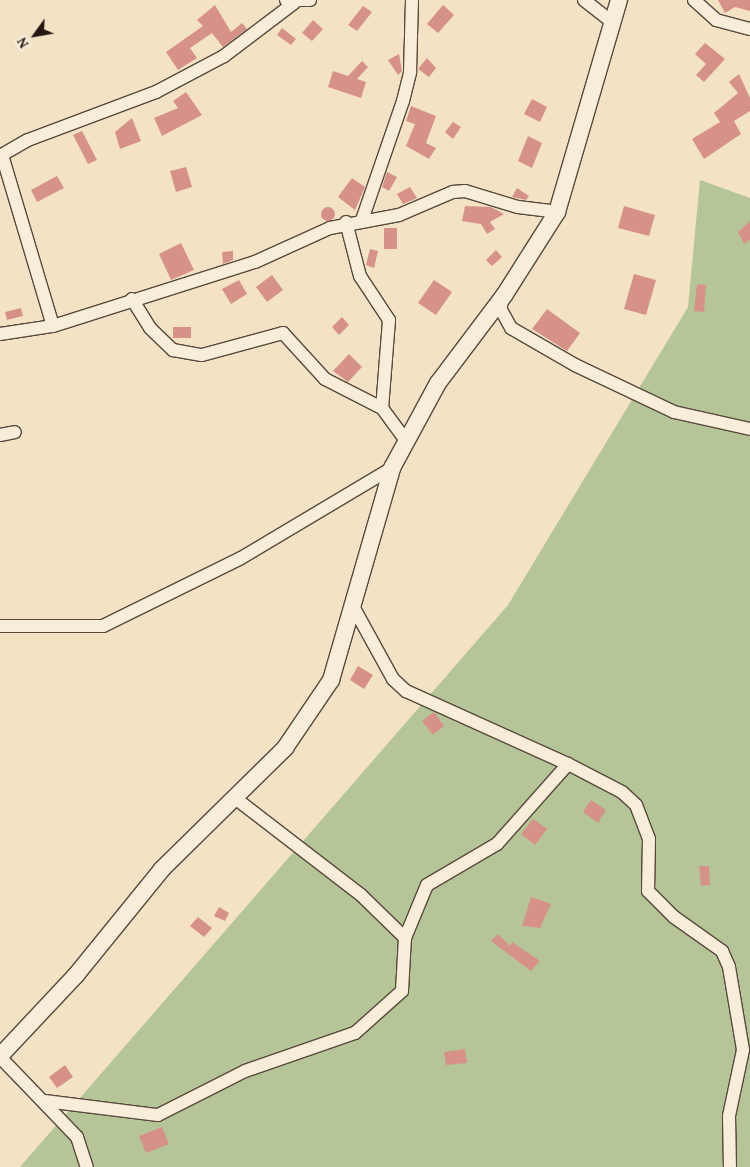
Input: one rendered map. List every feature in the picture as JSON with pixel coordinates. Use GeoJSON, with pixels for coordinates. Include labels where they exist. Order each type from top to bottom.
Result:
{"type":"FeatureCollection","features":[{"type":"Feature","properties":{"kind":"street"},"geometry":{"type":"LineString","coordinates":[[53,326],[1,156],[34,138],[156,92],[224,56],[290,1],[310,0]]}},
{"type":"Feature","properties":{"kind":"street"},"geometry":{"type":"LineString","coordinates":[[362,220],[403,101],[410,72],[412,0]]}},
{"type":"Feature","properties":{"kind":"street"},"geometry":{"type":"LineString","coordinates":[[584,0],[612,22]]}},
{"type":"Feature","properties":{"kind":"street"},"geometry":{"type":"LineString","coordinates":[[88,1167],[77,1137],[2,1050],[76,976],[162,869],[284,748],[331,680],[355,610],[392,468],[438,383],[505,294],[557,212],[619,0]]}},
{"type":"Feature","properties":{"kind":"street"},"geometry":{"type":"LineString","coordinates":[[694,0],[716,20],[750,29]]}},
{"type":"Feature","properties":{"kind":"street"},"geometry":{"type":"LineString","coordinates":[[0,334],[53,326],[132,299],[255,262],[346,222],[399,215],[464,191],[518,207],[557,212]]}},
{"type":"Feature","properties":{"kind":"street"},"geometry":{"type":"LineString","coordinates":[[346,222],[360,276],[389,320],[382,408]]}},
{"type":"Feature","properties":{"kind":"street"},"geometry":{"type":"LineString","coordinates":[[505,294],[500,308],[511,328],[574,365],[674,412],[750,430]]}},
{"type":"Feature","properties":{"kind":"street"},"geometry":{"type":"LineString","coordinates":[[132,299],[150,328],[173,350],[202,355],[283,333],[325,379],[382,408],[407,442]]}},
{"type":"Feature","properties":{"kind":"street"},"geometry":{"type":"LineString","coordinates":[[0,435],[15,432]]}},
{"type":"Feature","properties":{"kind":"street"},"geometry":{"type":"LineString","coordinates":[[0,626],[103,626],[242,558],[392,468]]}},
{"type":"Feature","properties":{"kind":"street"},"geometry":{"type":"LineString","coordinates":[[355,610],[393,679],[406,691],[568,764],[622,792],[636,805],[648,839],[648,891],[726,958],[743,1050],[729,1116],[730,1167]]}},
{"type":"Feature","properties":{"kind":"street"},"geometry":{"type":"LineString","coordinates":[[45,1101],[158,1115],[245,1071],[346,1039],[402,991],[405,938],[427,885],[497,844],[568,764]]}},
{"type":"Feature","properties":{"kind":"street"},"geometry":{"type":"LineString","coordinates":[[234,798],[361,895],[405,938]]}},
{"type":"Feature","properties":{"kind":"green space"},"geometry":{"type":"Polygon","coordinates":[[[700,180],[750,198],[750,1167],[20,1167],[508,605],[688,307],[700,180]]]}},
{"type":"Feature","properties":{"kind":"building"},"geometry":{"type":"Polygon","coordinates":[[[718,0],[750,0],[750,11],[735,7],[725,13],[718,0]]]}},
{"type":"Feature","properties":{"kind":"building"},"geometry":{"type":"Polygon","coordinates":[[[215,5],[231,32],[242,23],[247,29],[223,47],[212,33],[190,48],[197,58],[178,70],[166,52],[203,26],[197,20],[215,5]]]}},
{"type":"Feature","properties":{"kind":"building"},"geometry":{"type":"Polygon","coordinates":[[[443,5],[454,15],[438,33],[427,24],[443,5]]]}},
{"type":"Feature","properties":{"kind":"building"},"geometry":{"type":"Polygon","coordinates":[[[363,6],[372,12],[357,31],[348,25],[363,6]]]}},
{"type":"Feature","properties":{"kind":"building"},"geometry":{"type":"Polygon","coordinates":[[[313,20],[323,29],[312,41],[302,33],[313,20]]]}},
{"type":"Feature","properties":{"kind":"building"},"geometry":{"type":"Polygon","coordinates":[[[282,28],[296,39],[291,45],[277,35],[282,28]]]}},
{"type":"Feature","properties":{"kind":"building"},"geometry":{"type":"Polygon","coordinates":[[[705,43],[725,59],[704,82],[696,75],[706,64],[695,54],[705,43]]]}},
{"type":"Feature","properties":{"kind":"building"},"geometry":{"type":"Polygon","coordinates":[[[399,54],[402,71],[398,75],[388,60],[399,54]]]}},
{"type":"Feature","properties":{"kind":"building"},"geometry":{"type":"Polygon","coordinates":[[[427,58],[436,68],[429,77],[418,69],[427,58]]]}},
{"type":"Feature","properties":{"kind":"building"},"geometry":{"type":"Polygon","coordinates":[[[362,61],[368,67],[357,79],[366,82],[361,98],[328,87],[333,71],[348,76],[362,61]]]}},
{"type":"Feature","properties":{"kind":"building"},"geometry":{"type":"Polygon","coordinates":[[[739,74],[750,98],[750,111],[734,121],[741,134],[704,159],[692,139],[720,122],[714,113],[738,93],[729,82],[739,74]]]}},
{"type":"Feature","properties":{"kind":"building"},"geometry":{"type":"Polygon","coordinates":[[[186,92],[202,115],[162,136],[154,118],[178,108],[173,101],[186,92]]]}},
{"type":"Feature","properties":{"kind":"building"},"geometry":{"type":"Polygon","coordinates":[[[532,99],[547,107],[540,122],[524,114],[532,99]]]}},
{"type":"Feature","properties":{"kind":"building"},"geometry":{"type":"Polygon","coordinates":[[[411,106],[436,116],[426,143],[436,148],[429,159],[406,146],[415,124],[406,121],[411,106]]]}},
{"type":"Feature","properties":{"kind":"building"},"geometry":{"type":"Polygon","coordinates":[[[132,118],[141,141],[120,149],[115,132],[132,118]]]}},
{"type":"Feature","properties":{"kind":"building"},"geometry":{"type":"Polygon","coordinates":[[[453,122],[461,127],[453,139],[445,132],[453,122]]]}},
{"type":"Feature","properties":{"kind":"building"},"geometry":{"type":"Polygon","coordinates":[[[82,131],[97,160],[88,164],[73,135],[82,131]]]}},
{"type":"Feature","properties":{"kind":"building"},"geometry":{"type":"Polygon","coordinates":[[[528,136],[542,143],[532,168],[518,161],[528,136]]]}},
{"type":"Feature","properties":{"kind":"building"},"geometry":{"type":"Polygon","coordinates":[[[186,167],[192,187],[176,192],[170,171],[186,167]]]}},
{"type":"Feature","properties":{"kind":"building"},"geometry":{"type":"Polygon","coordinates":[[[387,172],[397,177],[389,191],[382,187],[387,172]]]}},
{"type":"Feature","properties":{"kind":"building"},"geometry":{"type":"Polygon","coordinates":[[[57,176],[64,188],[37,202],[31,190],[57,176]]]}},
{"type":"Feature","properties":{"kind":"building"},"geometry":{"type":"Polygon","coordinates":[[[352,178],[365,187],[355,210],[338,197],[352,178]]]}},
{"type":"Feature","properties":{"kind":"building"},"geometry":{"type":"Polygon","coordinates":[[[410,187],[417,198],[403,204],[397,194],[410,187]]]}},
{"type":"Feature","properties":{"kind":"building"},"geometry":{"type":"Polygon","coordinates":[[[517,188],[529,196],[526,200],[512,197],[517,188]]]}},
{"type":"Feature","properties":{"kind":"building"},"geometry":{"type":"Polygon","coordinates":[[[465,206],[491,207],[504,214],[490,222],[495,229],[487,234],[481,224],[462,221],[465,206]]]}},
{"type":"Feature","properties":{"kind":"building"},"geometry":{"type":"Polygon","coordinates":[[[624,206],[655,215],[649,236],[618,228],[624,206]]]}},
{"type":"Feature","properties":{"kind":"building"},"geometry":{"type":"Polygon","coordinates":[[[328,207],[333,209],[335,214],[333,219],[328,221],[323,219],[321,214],[323,209],[328,207]]]}},
{"type":"Feature","properties":{"kind":"building"},"geometry":{"type":"Polygon","coordinates":[[[750,221],[750,240],[744,244],[738,232],[750,221]]]}},
{"type":"Feature","properties":{"kind":"building"},"geometry":{"type":"Polygon","coordinates":[[[384,228],[397,228],[397,249],[384,249],[384,228]]]}},
{"type":"Feature","properties":{"kind":"building"},"geometry":{"type":"Polygon","coordinates":[[[181,243],[194,270],[171,280],[159,254],[181,243]]]}},
{"type":"Feature","properties":{"kind":"building"},"geometry":{"type":"Polygon","coordinates":[[[370,249],[378,251],[374,268],[366,265],[370,249]]]}},
{"type":"Feature","properties":{"kind":"building"},"geometry":{"type":"Polygon","coordinates":[[[496,250],[502,257],[492,266],[486,260],[496,250]]]}},
{"type":"Feature","properties":{"kind":"building"},"geometry":{"type":"Polygon","coordinates":[[[233,251],[233,260],[223,264],[222,252],[233,251]]]}},
{"type":"Feature","properties":{"kind":"building"},"geometry":{"type":"Polygon","coordinates":[[[634,274],[656,280],[646,315],[624,309],[634,274]]]}},
{"type":"Feature","properties":{"kind":"building"},"geometry":{"type":"Polygon","coordinates":[[[272,275],[283,290],[267,302],[256,287],[272,275]]]}},
{"type":"Feature","properties":{"kind":"building"},"geometry":{"type":"Polygon","coordinates":[[[239,280],[247,294],[231,304],[222,289],[239,280]]]}},
{"type":"Feature","properties":{"kind":"building"},"geometry":{"type":"Polygon","coordinates":[[[434,280],[452,292],[436,315],[418,303],[434,280]]]}},
{"type":"Feature","properties":{"kind":"building"},"geometry":{"type":"Polygon","coordinates":[[[697,284],[706,285],[704,312],[694,311],[697,284]]]}},
{"type":"Feature","properties":{"kind":"building"},"geometry":{"type":"Polygon","coordinates":[[[21,308],[23,316],[7,320],[5,312],[21,308]]]}},
{"type":"Feature","properties":{"kind":"building"},"geometry":{"type":"Polygon","coordinates":[[[547,309],[580,333],[567,351],[532,329],[547,309]]]}},
{"type":"Feature","properties":{"kind":"building"},"geometry":{"type":"Polygon","coordinates":[[[342,317],[349,325],[339,335],[332,327],[342,317]]]}},
{"type":"Feature","properties":{"kind":"building"},"geometry":{"type":"Polygon","coordinates":[[[173,327],[191,327],[191,338],[173,338],[173,327]]]}},
{"type":"Feature","properties":{"kind":"building"},"geometry":{"type":"Polygon","coordinates":[[[349,354],[362,367],[348,382],[333,371],[349,354]]]}},
{"type":"Feature","properties":{"kind":"building"},"geometry":{"type":"Polygon","coordinates":[[[358,666],[373,675],[364,689],[350,680],[358,666]]]}},
{"type":"Feature","properties":{"kind":"building"},"geometry":{"type":"Polygon","coordinates":[[[434,712],[444,726],[433,735],[422,721],[434,712]]]}},
{"type":"Feature","properties":{"kind":"building"},"geometry":{"type":"Polygon","coordinates":[[[591,800],[606,810],[598,823],[583,812],[591,800]]]}},
{"type":"Feature","properties":{"kind":"building"},"geometry":{"type":"Polygon","coordinates":[[[533,819],[547,829],[535,845],[521,834],[533,819]]]}},
{"type":"Feature","properties":{"kind":"building"},"geometry":{"type":"Polygon","coordinates":[[[699,866],[709,866],[710,885],[701,886],[699,866]]]}},
{"type":"Feature","properties":{"kind":"building"},"geometry":{"type":"Polygon","coordinates":[[[531,897],[551,904],[540,928],[522,926],[531,897]]]}},
{"type":"Feature","properties":{"kind":"building"},"geometry":{"type":"Polygon","coordinates":[[[219,907],[229,913],[225,921],[214,916],[219,907]]]}},
{"type":"Feature","properties":{"kind":"building"},"geometry":{"type":"Polygon","coordinates":[[[198,917],[212,928],[204,937],[190,926],[198,917]]]}},
{"type":"Feature","properties":{"kind":"building"},"geometry":{"type":"Polygon","coordinates":[[[498,934],[510,946],[512,942],[540,961],[531,971],[491,941],[498,934]]]}},
{"type":"Feature","properties":{"kind":"building"},"geometry":{"type":"Polygon","coordinates":[[[465,1049],[467,1063],[446,1065],[444,1052],[465,1049]]]}},
{"type":"Feature","properties":{"kind":"building"},"geometry":{"type":"Polygon","coordinates":[[[65,1065],[73,1077],[57,1088],[49,1077],[65,1065]]]}},
{"type":"Feature","properties":{"kind":"building"},"geometry":{"type":"Polygon","coordinates":[[[162,1127],[169,1144],[146,1153],[139,1136],[162,1127]]]}}]}
